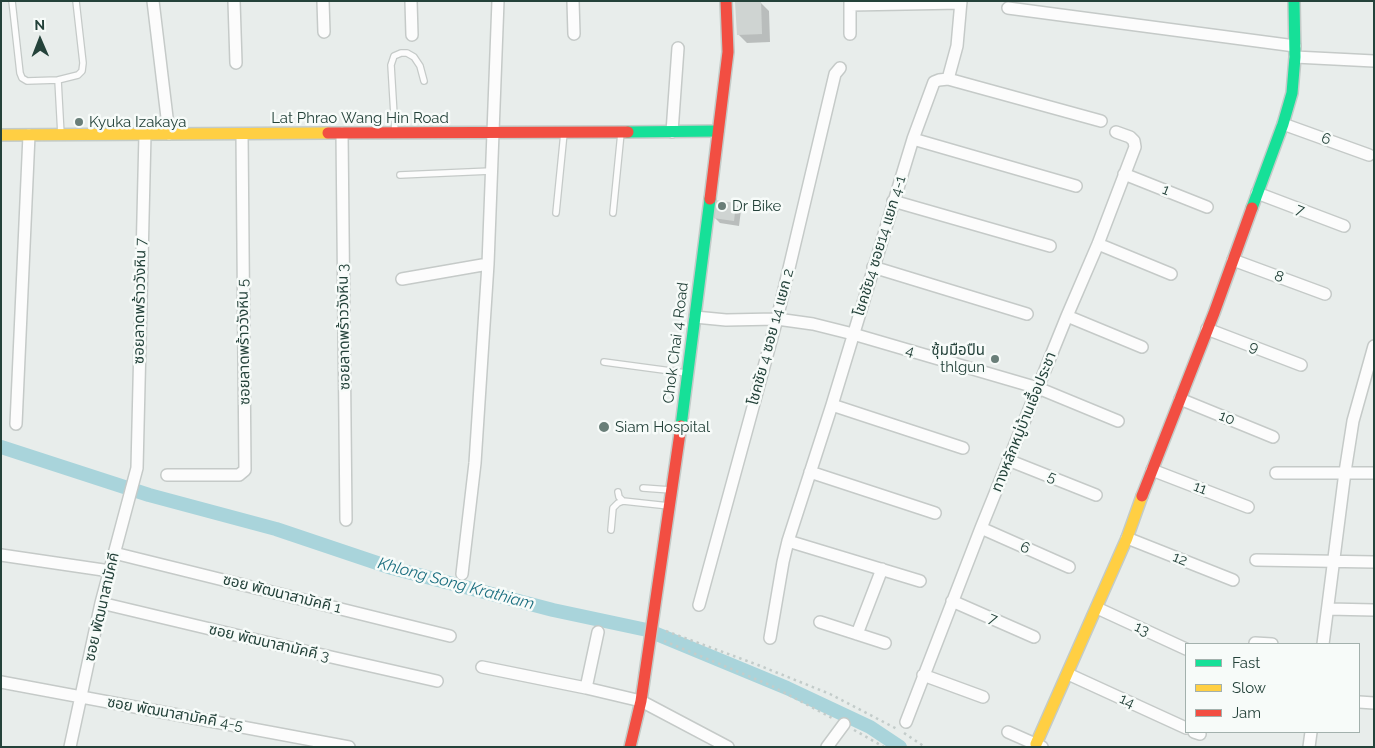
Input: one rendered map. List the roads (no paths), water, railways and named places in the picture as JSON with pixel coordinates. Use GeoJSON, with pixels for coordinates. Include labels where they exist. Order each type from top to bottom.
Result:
{"type":"FeatureCollection","features":[{"type":"Feature","properties":{"kind":"main road","name":"Chok Chai 4 Road"},"geometry":{"type":"LineString","coordinates":[[630,747],[641,701],[671,506],[728,52],[726,1]]}},
{"type":"Feature","properties":{"kind":"main road"},"geometry":{"type":"LineString","coordinates":[[1039,745],[1127,538],[1283,124],[1292,93],[1295,52],[1294,1]]}},
{"type":"Feature","properties":{"kind":"main road","name":"Lat Phrao Wang Hin Road"},"geometry":{"type":"LineString","coordinates":[[1,135],[718,132]]}},
{"type":"Feature","properties":{"kind":"street"},"geometry":{"type":"LineString","coordinates":[[153,1],[169,134]]}},
{"type":"Feature","properties":{"kind":"street"},"geometry":{"type":"LineString","coordinates":[[234,1],[236,63]]}},
{"type":"Feature","properties":{"kind":"street"},"geometry":{"type":"LineString","coordinates":[[323,1],[324,32]]}},
{"type":"Feature","properties":{"kind":"street"},"geometry":{"type":"LineString","coordinates":[[411,1],[412,34]]}},
{"type":"Feature","properties":{"kind":"street"},"geometry":{"type":"LineString","coordinates":[[462,574],[475,463],[488,264],[498,1]]}},
{"type":"Feature","properties":{"kind":"street"},"geometry":{"type":"LineString","coordinates":[[573,1],[574,34]]}},
{"type":"Feature","properties":{"kind":"street"},"geometry":{"type":"LineString","coordinates":[[850,34],[850,3],[961,2],[957,46],[948,79],[1101,121]]}},
{"type":"Feature","properties":{"kind":"street"},"geometry":{"type":"LineString","coordinates":[[1008,8],[1034,6],[1295,52],[1374,61]]}},
{"type":"Feature","properties":{"kind":"street"},"geometry":{"type":"LineString","coordinates":[[672,132],[678,48]]}},
{"type":"Feature","properties":{"kind":"street","name":"โชคชัย 4 ซอย 14 แยก 2"},"geometry":{"type":"LineString","coordinates":[[699,605],[777,319],[836,74],[840,68]]}},
{"type":"Feature","properties":{"kind":"street","name":"โชคชัย4 ซอย14 แยก 4-1"},"geometry":{"type":"LineString","coordinates":[[770,638],[782,562],[788,541],[832,405],[913,138],[934,82],[948,79]]}},
{"type":"Feature","properties":{"kind":"street","name":"6"},"geometry":{"type":"LineString","coordinates":[[1283,124],[1369,155]]}},
{"type":"Feature","properties":{"kind":"street","name":"ทางหลักหมู่บ้านเอื้อประชา"},"geometry":{"type":"LineString","coordinates":[[906,722],[980,528],[1098,244],[1135,147],[1134,141],[1130,137],[1116,132]]}},
{"type":"Feature","properties":{"kind":"street","name":"ซอยลาดพร้าววังหิน 3"},"geometry":{"type":"LineString","coordinates":[[342,133],[346,520]]}},
{"type":"Feature","properties":{"kind":"street","name":"ซอยลาดพร้าววังหิน 7"},"geometry":{"type":"LineString","coordinates":[[137,468],[145,134]]}},
{"type":"Feature","properties":{"kind":"street","name":"ซอยลาดพร้าววังหิน 5"},"geometry":{"type":"LineString","coordinates":[[167,475],[239,475],[245,470],[242,134]]}},
{"type":"Feature","properties":{"kind":"street"},"geometry":{"type":"LineString","coordinates":[[16,424],[29,135]]}},
{"type":"Feature","properties":{"kind":"street"},"geometry":{"type":"LineString","coordinates":[[913,138],[1076,186]]}},
{"type":"Feature","properties":{"kind":"street","name":"1"},"geometry":{"type":"LineString","coordinates":[[1124,174],[1207,206]]}},
{"type":"Feature","properties":{"kind":"street","name":"7"},"geometry":{"type":"LineString","coordinates":[[1257,194],[1344,226]]}},
{"type":"Feature","properties":{"kind":"street"},"geometry":{"type":"LineString","coordinates":[[893,201],[1050,246]]}},
{"type":"Feature","properties":{"kind":"street"},"geometry":{"type":"LineString","coordinates":[[1098,244],[1171,274]]}},
{"type":"Feature","properties":{"kind":"street","name":"8"},"geometry":{"type":"LineString","coordinates":[[1233,260],[1324,294]]}},
{"type":"Feature","properties":{"kind":"street"},"geometry":{"type":"LineString","coordinates":[[402,279],[488,264]]}},
{"type":"Feature","properties":{"kind":"street"},"geometry":{"type":"LineString","coordinates":[[874,267],[1027,314]]}},
{"type":"Feature","properties":{"kind":"street"},"geometry":{"type":"LineString","coordinates":[[1067,316],[1142,347]]}},
{"type":"Feature","properties":{"kind":"street","name":"4"},"geometry":{"type":"LineString","coordinates":[[695,317],[726,320],[796,320],[853,334],[1038,388],[1118,421]]}},
{"type":"Feature","properties":{"kind":"street","name":"9"},"geometry":{"type":"LineString","coordinates":[[1207,329],[1301,364]]}},
{"type":"Feature","properties":{"kind":"street"},"geometry":{"type":"LineString","coordinates":[[1323,643],[1345,472],[1354,421],[1374,346]]}},
{"type":"Feature","properties":{"kind":"street","name":"10"},"geometry":{"type":"LineString","coordinates":[[1180,399],[1273,437]]}},
{"type":"Feature","properties":{"kind":"street"},"geometry":{"type":"LineString","coordinates":[[832,405],[964,448]]}},
{"type":"Feature","properties":{"kind":"street","name":"5"},"geometry":{"type":"LineString","coordinates":[[1008,460],[1096,495]]}},
{"type":"Feature","properties":{"kind":"street","name":"ซอย พัฒนาสามัคคี"},"geometry":{"type":"LineString","coordinates":[[70,747],[101,603],[137,468]]}},
{"type":"Feature","properties":{"kind":"street","name":"11"},"geometry":{"type":"LineString","coordinates":[[1152,470],[1248,507]]}},
{"type":"Feature","properties":{"kind":"street"},"geometry":{"type":"LineString","coordinates":[[810,472],[935,513]]}},
{"type":"Feature","properties":{"kind":"street"},"geometry":{"type":"LineString","coordinates":[[1276,473],[1374,472]]}},
{"type":"Feature","properties":{"kind":"street","name":"6"},"geometry":{"type":"LineString","coordinates":[[980,528],[1069,567]]}},
{"type":"Feature","properties":{"kind":"street","name":"12"},"geometry":{"type":"LineString","coordinates":[[1127,538],[1233,580]]}},
{"type":"Feature","properties":{"kind":"street"},"geometry":{"type":"LineString","coordinates":[[788,541],[920,580]]}},
{"type":"Feature","properties":{"kind":"street","name":"ซอย พัฒนาสามัคคี 1"},"geometry":{"type":"LineString","coordinates":[[114,553],[450,636]]}},
{"type":"Feature","properties":{"kind":"street"},"geometry":{"type":"LineString","coordinates":[[1,555],[110,571]]}},
{"type":"Feature","properties":{"kind":"street"},"geometry":{"type":"LineString","coordinates":[[1256,560],[1374,562]]}},
{"type":"Feature","properties":{"kind":"street"},"geometry":{"type":"LineString","coordinates":[[857,634],[882,569]]}},
{"type":"Feature","properties":{"kind":"street","name":"7"},"geometry":{"type":"LineString","coordinates":[[952,601],[1034,637]]}},
{"type":"Feature","properties":{"kind":"street","name":"ซอย พัฒนาสามัคคี 3"},"geometry":{"type":"LineString","coordinates":[[101,603],[437,681]]}},
{"type":"Feature","properties":{"kind":"street","name":"13"},"geometry":{"type":"LineString","coordinates":[[1097,608],[1185,649]]}},
{"type":"Feature","properties":{"kind":"street"},"geometry":{"type":"LineString","coordinates":[[1328,609],[1374,610]]}},
{"type":"Feature","properties":{"kind":"street"},"geometry":{"type":"LineString","coordinates":[[820,622],[885,643]]}},
{"type":"Feature","properties":{"kind":"street"},"geometry":{"type":"LineString","coordinates":[[586,688],[598,632]]}},
{"type":"Feature","properties":{"kind":"street"},"geometry":{"type":"LineString","coordinates":[[482,667],[641,701],[728,747]]}},
{"type":"Feature","properties":{"kind":"street","name":"14"},"geometry":{"type":"LineString","coordinates":[[1068,674],[1185,728]]}},
{"type":"Feature","properties":{"kind":"street"},"geometry":{"type":"LineString","coordinates":[[923,675],[983,697]]}},
{"type":"Feature","properties":{"kind":"street","name":"ซอย พัฒนาสามัคคี 4-5"},"geometry":{"type":"LineString","coordinates":[[1,682],[303,742],[349,747]]}},
{"type":"Feature","properties":{"kind":"street"},"geometry":{"type":"LineString","coordinates":[[1360,702],[1374,702]]}},
{"type":"Feature","properties":{"kind":"street"},"geometry":{"type":"LineString","coordinates":[[827,747],[844,724]]}},
{"type":"Feature","properties":{"kind":"street"},"geometry":{"type":"LineString","coordinates":[[1008,732],[1039,745]]}},
{"type":"Feature","properties":{"kind":"street"},"geometry":{"type":"LineString","coordinates":[[1309,747],[1311,733]]}},
{"type":"Feature","properties":{"kind":"lane"},"geometry":{"type":"LineString","coordinates":[[12,1],[20,73],[22,78],[27,81],[58,80],[78,75],[82,71],[83,63],[76,1]]}},
{"type":"Feature","properties":{"kind":"lane"},"geometry":{"type":"LineString","coordinates":[[396,133],[391,65],[394,56],[407,53],[414,57],[420,66],[424,81]]}},
{"type":"Feature","properties":{"kind":"lane"},"geometry":{"type":"LineString","coordinates":[[58,80],[61,135]]}},
{"type":"Feature","properties":{"kind":"lane"},"geometry":{"type":"LineString","coordinates":[[556,213],[564,132]]}},
{"type":"Feature","properties":{"kind":"lane"},"geometry":{"type":"LineString","coordinates":[[613,213],[621,132]]}},
{"type":"Feature","properties":{"kind":"lane"},"geometry":{"type":"LineString","coordinates":[[400,175],[491,171]]}},
{"type":"Feature","properties":{"kind":"lane"},"geometry":{"type":"LineString","coordinates":[[604,362],[688,373]]}},
{"type":"Feature","properties":{"kind":"lane"},"geometry":{"type":"LineString","coordinates":[[643,488],[673,490]]}},
{"type":"Feature","properties":{"kind":"lane"},"geometry":{"type":"LineString","coordinates":[[618,492],[619,497],[623,501]]}},
{"type":"Feature","properties":{"kind":"lane"},"geometry":{"type":"LineString","coordinates":[[611,530],[614,508],[623,501],[671,506]]}},
{"type":"Feature","properties":{"kind":"waterway","name":"Khlong Song Krathiam"},"geometry":{"type":"LineString","coordinates":[[1,447],[149,495],[276,529],[392,568],[553,610],[647,630],[787,688],[870,727],[900,747]]}},
{"type":"Feature","properties":{"kind":"place","name":"Kyuka Izakaya"},"geometry":{"type":"Point","coordinates":[79,122]}},
{"type":"Feature","properties":{"kind":"place","name":"Dr Bike"},"geometry":{"type":"Point","coordinates":[722,206]}},
{"type":"Feature","properties":{"kind":"place","name":"ซุ้มมือปืน thlgun"},"geometry":{"type":"Point","coordinates":[995,359]}},
{"type":"Feature","properties":{"kind":"place","name":"Siam Hospital"},"geometry":{"type":"Point","coordinates":[604,427]}}]}
